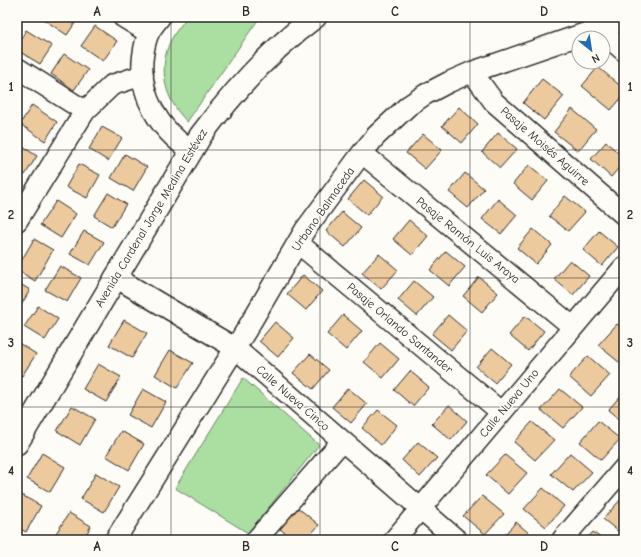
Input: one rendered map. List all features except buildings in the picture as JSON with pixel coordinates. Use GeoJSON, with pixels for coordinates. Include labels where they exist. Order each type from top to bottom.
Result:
{"type":"FeatureCollection","features":[{"type":"Feature","properties":{"kind":"street"},"geometry":{"type":"LineString","coordinates":[[123,17],[149,33]]}},
{"type":"Feature","properties":{"kind":"street"},"geometry":{"type":"LineString","coordinates":[[160,17],[149,33],[145,47],[143,75],[149,101],[158,120],[168,132],[191,151]]}},
{"type":"Feature","properties":{"kind":"street","name":"Avenida Cardenal Jorge Medina Estévez"},"geometry":{"type":"LineString","coordinates":[[17,443],[201,135],[225,103],[251,73],[280,46],[315,17]]}},
{"type":"Feature","properties":{"kind":"street","name":"Urbano Balmaceda"},"geometry":{"type":"LineString","coordinates":[[115,540],[235,348],[305,230],[376,136],[408,106],[437,88],[472,72],[596,23],[624,20]]}},
{"type":"Feature","properties":{"kind":"street"},"geometry":{"type":"LineString","coordinates":[[596,23],[624,51]]}},
{"type":"Feature","properties":{"kind":"street"},"geometry":{"type":"LineString","coordinates":[[17,68],[84,111]]}},
{"type":"Feature","properties":{"kind":"street","name":"Pasaje Moisés Aguirre"},"geometry":{"type":"LineString","coordinates":[[472,72],[494,102],[624,215]]}},
{"type":"Feature","properties":{"kind":"street"},"geometry":{"type":"LineString","coordinates":[[17,221],[24,194],[84,111],[112,85],[143,75]]}},
{"type":"Feature","properties":{"kind":"street","name":"Pasaje Ramón Luis Araya"},"geometry":{"type":"LineString","coordinates":[[362,153],[574,327]]}},
{"type":"Feature","properties":{"kind":"street","name":"Pasaje Orlando Santander"},"geometry":{"type":"LineString","coordinates":[[298,243],[501,412]]}},
{"type":"Feature","properties":{"kind":"street","name":"Calle Nueva Uno"},"geometry":{"type":"LineString","coordinates":[[394,540],[624,267]]}},
{"type":"Feature","properties":{"kind":"street","name":"Calle Nueva Cinco"},"geometry":{"type":"LineString","coordinates":[[115,277],[235,348],[457,540]]}},
{"type":"Feature","properties":{"kind":"street"},"geometry":{"type":"LineString","coordinates":[[256,540],[342,440]]}},
{"type":"Feature","properties":{"kind":"street"},"geometry":{"type":"LineString","coordinates":[[562,540],[624,468]]}},
{"type":"Feature","properties":{"kind":"green space"},"geometry":{"type":"Polygon","coordinates":[[[187,17],[260,17],[187,122],[170,98],[165,81],[164,64],[171,40],[187,17]]]}},
{"type":"Feature","properties":{"kind":"green space"},"geometry":{"type":"Polygon","coordinates":[[[243,378],[319,445],[248,533],[175,488],[243,378]]]}}]}
